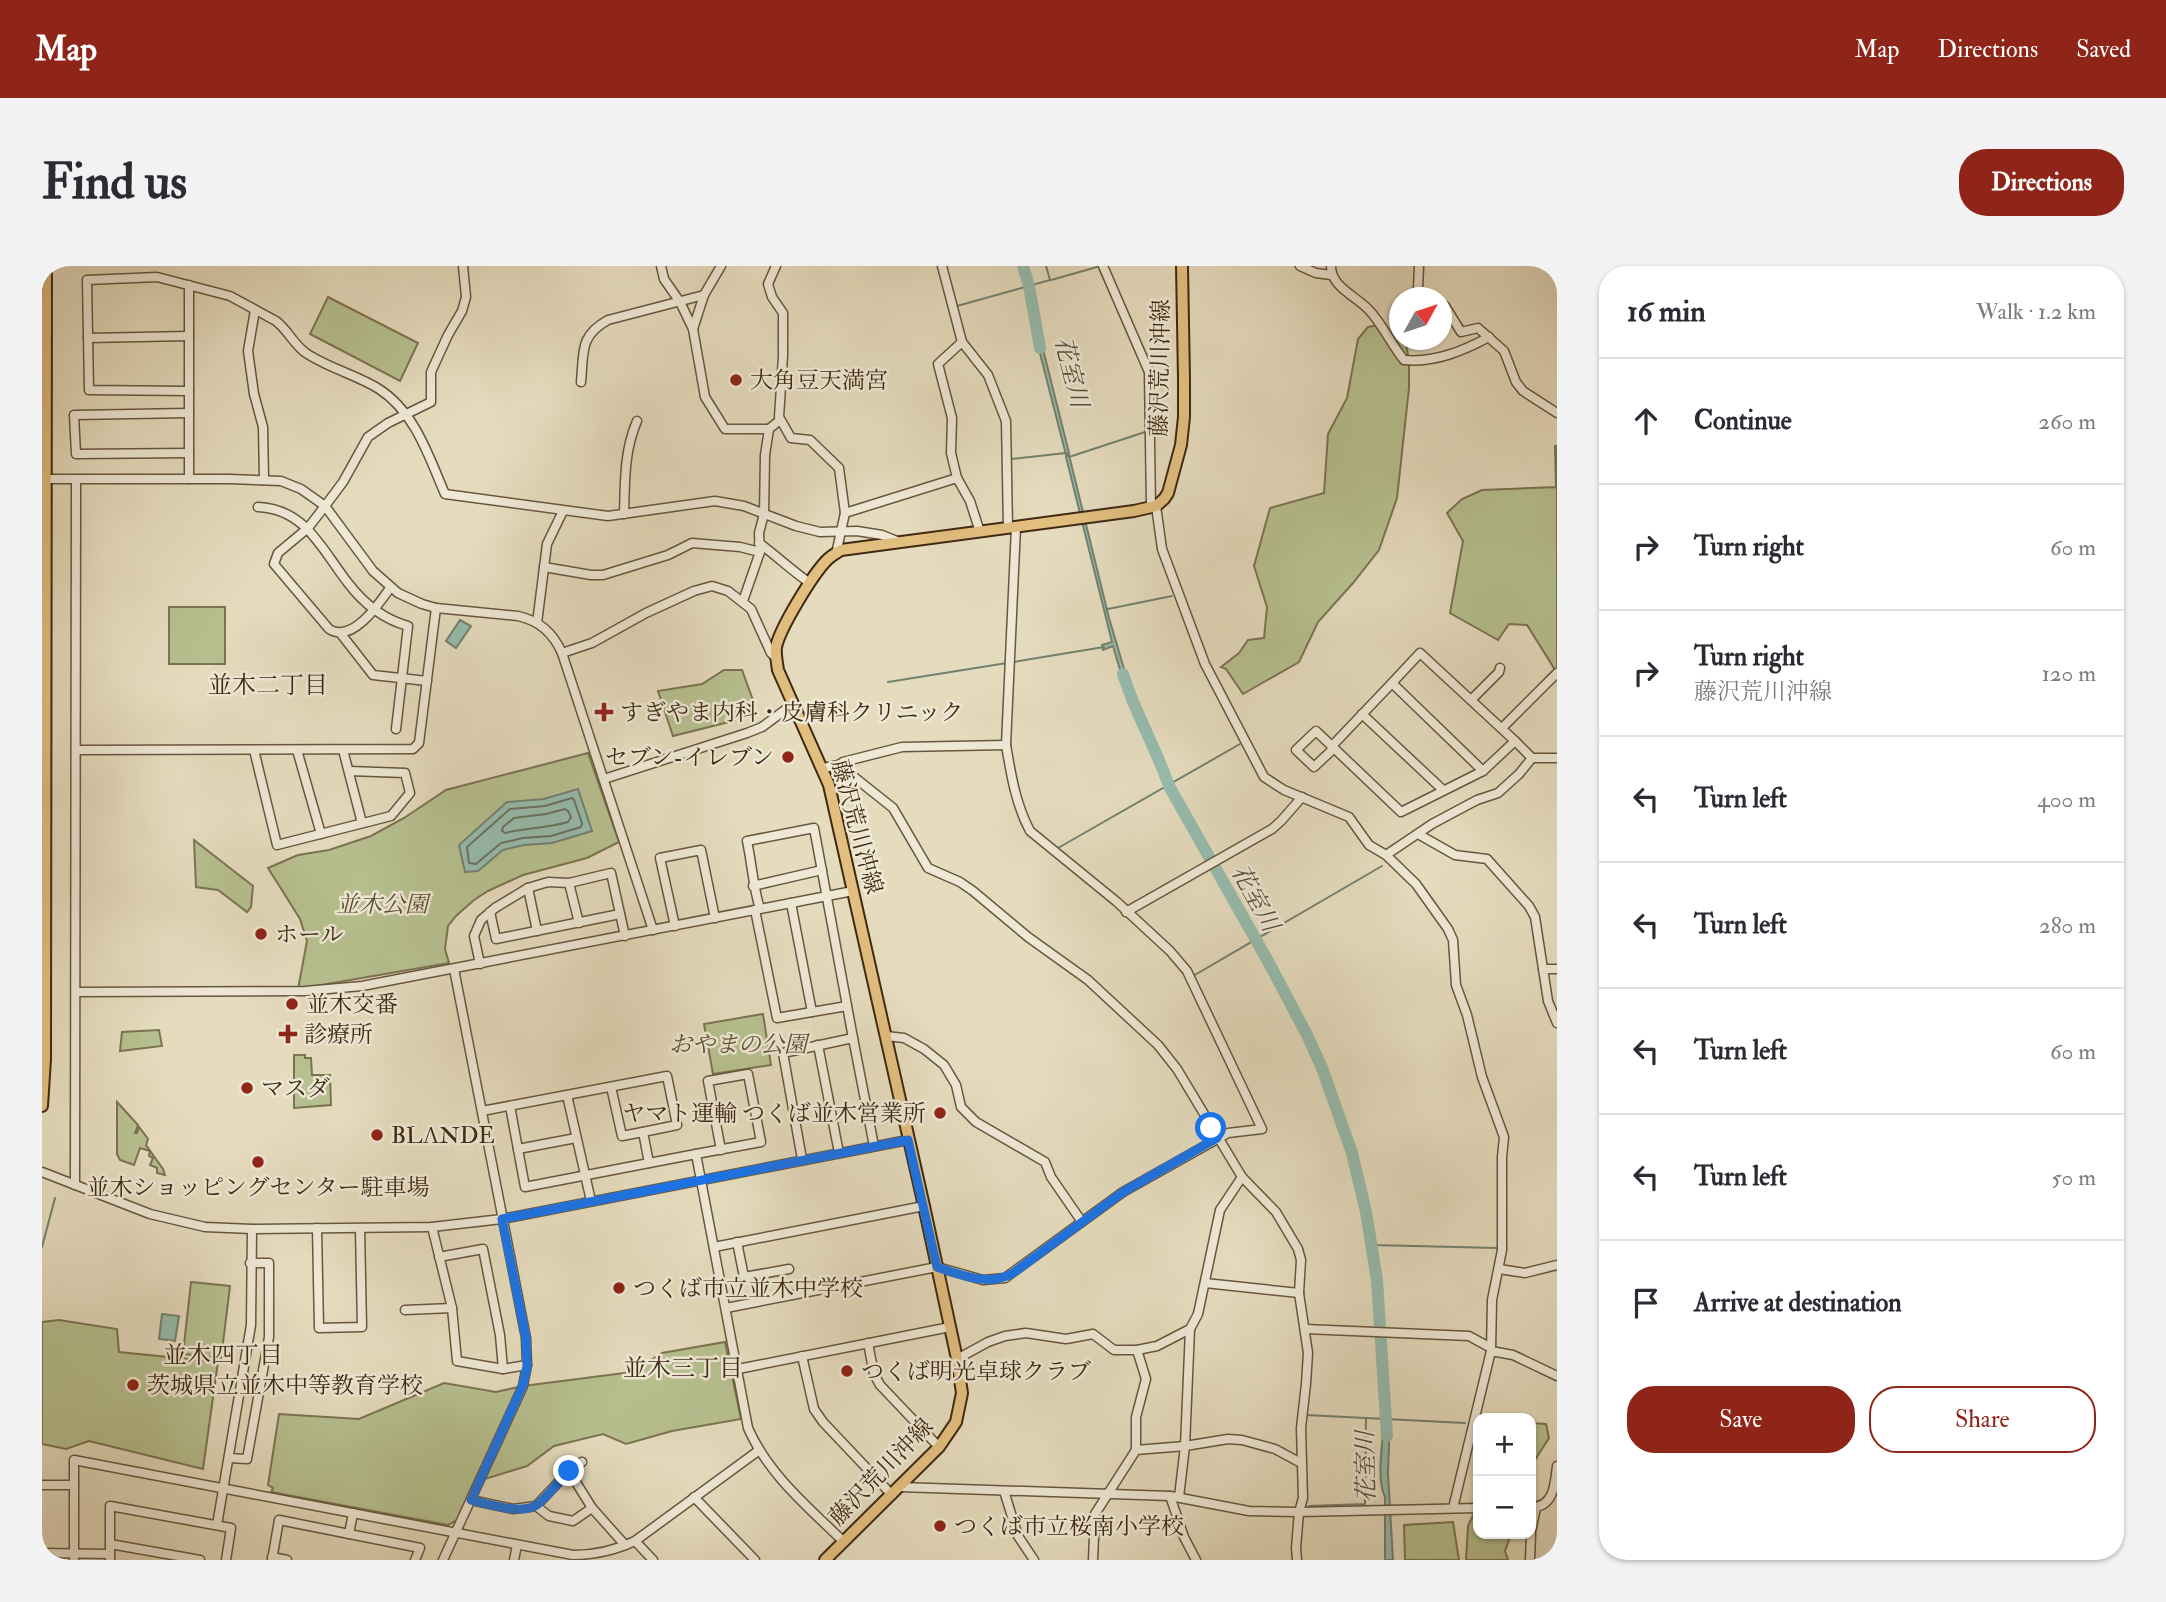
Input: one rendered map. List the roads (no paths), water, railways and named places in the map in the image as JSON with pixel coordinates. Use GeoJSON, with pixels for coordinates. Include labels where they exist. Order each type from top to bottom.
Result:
{"type":"FeatureCollection","features":[{"type":"Feature","properties":{"kind":"main road"},"geometry":{"type":"LineString","coordinates":[[42,1105],[45,1059],[46,266]]}},
{"type":"Feature","properties":{"kind":"main road","name":"藤沢荒川沖線"},"geometry":{"type":"LineString","coordinates":[[1154,507],[1168,493],[1183,433],[1182,266]]}},
{"type":"Feature","properties":{"kind":"main road"},"geometry":{"type":"LineString","coordinates":[[776,658],[780,635],[810,583],[823,565],[841,550],[1154,507]]}},
{"type":"Feature","properties":{"kind":"main road","name":"藤沢荒川沖線"},"geometry":{"type":"LineString","coordinates":[[776,658],[829,785],[924,1206],[962,1392],[956,1422],[939,1447],[830,1558]]}},
{"type":"Feature","properties":{"kind":"street"},"geometry":{"type":"LineString","coordinates":[[390,588],[374,610],[352,629],[335,634],[274,564],[278,553],[308,528],[343,482],[368,438],[405,414],[431,402],[431,372],[462,311],[466,297],[463,266]]}},
{"type":"Feature","properties":{"kind":"street"},"geometry":{"type":"LineString","coordinates":[[661,266],[664,279],[680,302],[693,329],[702,390],[725,429],[769,429],[780,420]]}},
{"type":"Feature","properties":{"kind":"street"},"geometry":{"type":"LineString","coordinates":[[693,329],[704,295],[721,266]]}},
{"type":"Feature","properties":{"kind":"street"},"geometry":{"type":"LineString","coordinates":[[776,266],[768,284],[772,297],[783,313],[780,420],[791,438],[810,440],[839,468],[845,513],[836,554]]}},
{"type":"Feature","properties":{"kind":"street"},"geometry":{"type":"LineString","coordinates":[[726,1308],[937,1267],[983,1280],[1000,1279],[1013,1273],[1123,1192],[1217,1138],[1228,1133],[1262,1129],[1187,971],[1170,951],[1030,831],[1017,799],[1006,746],[1012,528],[1006,421],[988,375],[962,342],[942,266]]}},
{"type":"Feature","properties":{"kind":"street"},"geometry":{"type":"LineString","coordinates":[[1102,266],[1149,372],[1154,507],[1162,549],[1205,664],[1264,777],[1284,790],[1349,817],[1369,845],[1386,855],[1416,884],[1453,940],[1456,985],[1467,1016],[1482,1077],[1504,1137],[1502,1250],[1492,1300],[1491,1349],[1453,1508]]}},
{"type":"Feature","properties":{"kind":"street"},"geometry":{"type":"LineString","coordinates":[[1300,266],[1316,273],[1331,271],[1337,283],[1380,323],[1404,360],[1419,361],[1450,355],[1489,337]]}},
{"type":"Feature","properties":{"kind":"street"},"geometry":{"type":"LineString","coordinates":[[1418,287],[1419,266]]}},
{"type":"Feature","properties":{"kind":"street"},"geometry":{"type":"LineString","coordinates":[[189,391],[89,390],[87,280],[156,277],[230,296],[282,325],[304,352],[378,388],[394,401],[423,444],[446,494],[593,516],[715,501],[744,506],[796,526],[820,531],[857,531],[898,541]]}},
{"type":"Feature","properties":{"kind":"street"},"geometry":{"type":"LineString","coordinates":[[189,285],[189,479]]}},
{"type":"Feature","properties":{"kind":"street"},"geometry":{"type":"LineString","coordinates":[[581,382],[586,339],[598,325],[704,295]]}},
{"type":"Feature","properties":{"kind":"street"},"geometry":{"type":"LineString","coordinates":[[255,310],[248,351],[254,394],[263,427],[264,480]]}},
{"type":"Feature","properties":{"kind":"street"},"geometry":{"type":"LineString","coordinates":[[1452,317],[1461,332],[1478,328],[1489,337],[1504,351],[1516,382],[1523,391],[1557,413]]}},
{"type":"Feature","properties":{"kind":"street"},"geometry":{"type":"LineString","coordinates":[[88,338],[189,336]]}},
{"type":"Feature","properties":{"kind":"street"},"geometry":{"type":"LineString","coordinates":[[962,342],[938,364],[952,418],[951,453],[957,478],[970,501],[980,532]]}},
{"type":"Feature","properties":{"kind":"street"},"geometry":{"type":"LineString","coordinates":[[189,453],[76,454],[74,415],[190,413]]}},
{"type":"Feature","properties":{"kind":"street"},"geometry":{"type":"LineString","coordinates":[[624,514],[625,467],[629,439],[636,421]]}},
{"type":"Feature","properties":{"kind":"street"},"geometry":{"type":"LineString","coordinates":[[743,601],[760,547],[769,429]]}},
{"type":"Feature","properties":{"kind":"street"},"geometry":{"type":"LineString","coordinates":[[845,513],[957,478]]}},
{"type":"Feature","properties":{"kind":"street"},"geometry":{"type":"LineString","coordinates":[[44,479],[281,481],[301,489],[325,506],[373,571],[390,588],[409,599],[436,608],[518,617],[537,623],[553,636],[562,653],[653,930]]}},
{"type":"Feature","properties":{"kind":"street"},"geometry":{"type":"LineString","coordinates":[[75,1185],[76,480]]}},
{"type":"Feature","properties":{"kind":"street"},"geometry":{"type":"LineString","coordinates":[[258,508],[279,511],[308,528],[349,585],[374,610],[408,626],[396,729]]}},
{"type":"Feature","properties":{"kind":"street"},"geometry":{"type":"LineString","coordinates":[[537,623],[541,573],[547,544],[563,511]]}},
{"type":"Feature","properties":{"kind":"street"},"geometry":{"type":"LineString","coordinates":[[544,567],[603,575],[668,555],[692,543],[760,547],[776,555],[793,572],[810,583]]}},
{"type":"Feature","properties":{"kind":"street"},"geometry":{"type":"LineString","coordinates":[[562,653],[592,643],[646,613],[705,588],[719,587],[751,609],[771,653],[776,658]]}},
{"type":"Feature","properties":{"kind":"street"},"geometry":{"type":"LineString","coordinates":[[76,750],[409,750],[419,743],[436,608]]}},
{"type":"Feature","properties":{"kind":"street"},"geometry":{"type":"LineString","coordinates":[[341,634],[373,675],[427,681]]}},
{"type":"Feature","properties":{"kind":"street"},"geometry":{"type":"LineString","coordinates":[[1515,741],[1483,771],[1401,812],[1332,746],[1316,731],[1296,750],[1314,767],[1331,751],[1332,746],[1362,713],[1420,653],[1502,728],[1515,741],[1532,758],[1556,759]]}},
{"type":"Feature","properties":{"kind":"street"},"geometry":{"type":"LineString","coordinates":[[1471,700],[1500,668]]}},
{"type":"Feature","properties":{"kind":"street"},"geometry":{"type":"LineString","coordinates":[[1502,728],[1557,673]]}},
{"type":"Feature","properties":{"kind":"street"},"geometry":{"type":"LineString","coordinates":[[1392,683],[1483,771]]}},
{"type":"Feature","properties":{"kind":"street"},"geometry":{"type":"LineString","coordinates":[[604,779],[747,733],[762,727],[793,704]]}},
{"type":"Feature","properties":{"kind":"street"},"geometry":{"type":"LineString","coordinates":[[1362,713],[1443,790]]}},
{"type":"Feature","properties":{"kind":"street"},"geometry":{"type":"LineString","coordinates":[[823,768],[902,747],[1006,746]]}},
{"type":"Feature","properties":{"kind":"street"},"geometry":{"type":"LineString","coordinates":[[254,750],[277,845],[391,816],[410,793],[405,773],[349,771]]}},
{"type":"Feature","properties":{"kind":"street"},"geometry":{"type":"LineString","coordinates":[[298,750],[321,834]]}},
{"type":"Feature","properties":{"kind":"street"},"geometry":{"type":"LineString","coordinates":[[343,750],[362,824]]}},
{"type":"Feature","properties":{"kind":"street"},"geometry":{"type":"LineString","coordinates":[[1386,855],[1432,824],[1477,800],[1498,793],[1532,758]]}},
{"type":"Feature","properties":{"kind":"street"},"geometry":{"type":"LineString","coordinates":[[839,765],[892,808],[928,868],[973,891],[1028,937],[1088,980],[1158,1045],[1177,1069],[1242,1177],[1276,1212],[1298,1249],[1301,1260],[1299,1293],[1308,1353],[1301,1428],[1303,1498],[1299,1512],[1297,1560]]}},
{"type":"Feature","properties":{"kind":"street"},"geometry":{"type":"LineString","coordinates":[[1126,912],[1272,829],[1302,797]]}},
{"type":"Feature","properties":{"kind":"street"},"geometry":{"type":"LineString","coordinates":[[847,1006],[777,1018],[747,841],[814,828],[874,1146]]}},
{"type":"Feature","properties":{"kind":"street"},"geometry":{"type":"LineString","coordinates":[[1418,834],[1455,855],[1487,859],[1534,912],[1548,1001],[1557,1023]]}},
{"type":"Feature","properties":{"kind":"street"},"geometry":{"type":"LineString","coordinates":[[675,926],[660,858],[701,850],[715,918]]}},
{"type":"Feature","properties":{"kind":"street"},"geometry":{"type":"LineString","coordinates":[[753,886],[822,870]]}},
{"type":"Feature","properties":{"kind":"street"},"geometry":{"type":"LineString","coordinates":[[480,964],[474,936],[481,920],[528,888],[548,882],[569,883],[611,873],[625,936]]}},
{"type":"Feature","properties":{"kind":"street"},"geometry":{"type":"LineString","coordinates":[[569,883],[579,923]]}},
{"type":"Feature","properties":{"kind":"street"},"geometry":{"type":"LineString","coordinates":[[528,888],[537,931]]}},
{"type":"Feature","properties":{"kind":"street"},"geometry":{"type":"LineString","coordinates":[[76,992],[323,990],[362,986],[853,891]]}},
{"type":"Feature","properties":{"kind":"street"},"geometry":{"type":"LineString","coordinates":[[791,903],[813,1012]]}},
{"type":"Feature","properties":{"kind":"street"},"geometry":{"type":"LineString","coordinates":[[490,912],[496,939],[620,914]]}},
{"type":"Feature","properties":{"kind":"street"},"geometry":{"type":"LineString","coordinates":[[443,1560],[523,1385],[527,1366],[526,1338],[454,969]]}},
{"type":"Feature","properties":{"kind":"street"},"geometry":{"type":"LineString","coordinates":[[1543,969],[1557,969]]}},
{"type":"Feature","properties":{"kind":"street"},"geometry":{"type":"LineString","coordinates":[[886,1036],[904,1038],[944,1065],[956,1085],[961,1107],[976,1122],[1045,1162],[1051,1177],[1082,1222]]}},
{"type":"Feature","properties":{"kind":"street"},"geometry":{"type":"LineString","coordinates":[[802,1159],[783,1052],[853,1038]]}},
{"type":"Feature","properties":{"kind":"street"},"geometry":{"type":"LineString","coordinates":[[818,1045],[839,1153]]}},
{"type":"Feature","properties":{"kind":"street"},"geometry":{"type":"LineString","coordinates":[[510,1106],[525,1187],[696,1154],[721,1150],[761,1142],[748,1074],[708,1081],[721,1150]]}},
{"type":"Feature","properties":{"kind":"street"},"geometry":{"type":"LineString","coordinates":[[482,1111],[667,1076],[677,1125],[622,1136],[611,1087]]}},
{"type":"Feature","properties":{"kind":"street"},"geometry":{"type":"LineString","coordinates":[[567,1095],[591,1201]]}},
{"type":"Feature","properties":{"kind":"street"},"geometry":{"type":"LineString","coordinates":[[643,1132],[649,1163]]}},
{"type":"Feature","properties":{"kind":"street"},"geometry":{"type":"LineString","coordinates":[[518,1150],[576,1138]]}},
{"type":"Feature","properties":{"kind":"street"},"geometry":{"type":"LineString","coordinates":[[42,1172],[150,1214],[205,1227],[432,1227],[502,1219],[908,1140]]}},
{"type":"Feature","properties":{"kind":"street"},"geometry":{"type":"LineString","coordinates":[[696,1154],[748,1427],[758,1451],[779,1478],[844,1542]]}},
{"type":"Feature","properties":{"kind":"street"},"geometry":{"type":"LineString","coordinates":[[1179,1497],[1185,1446],[1190,1329],[1198,1314],[1220,1210],[1242,1177]]}},
{"type":"Feature","properties":{"kind":"street"},"geometry":{"type":"LineString","coordinates":[[714,1247],[924,1206]]}},
{"type":"Feature","properties":{"kind":"street"},"geometry":{"type":"LineString","coordinates":[[432,1227],[452,1308],[457,1361],[503,1369],[527,1366]]}},
{"type":"Feature","properties":{"kind":"street"},"geometry":{"type":"LineString","coordinates":[[317,1228],[319,1328],[362,1327],[360,1228]]}},
{"type":"Feature","properties":{"kind":"street"},"geometry":{"type":"LineString","coordinates":[[217,1525],[251,1325],[252,1229]]}},
{"type":"Feature","properties":{"kind":"street"},"geometry":{"type":"LineString","coordinates":[[737,1242],[744,1277],[789,1269]]}},
{"type":"Feature","properties":{"kind":"street"},"geometry":{"type":"LineString","coordinates":[[439,1257],[483,1249],[500,1335],[503,1369]]}},
{"type":"Feature","properties":{"kind":"street"},"geometry":{"type":"LineString","coordinates":[[229,1458],[247,1459],[269,1337],[269,1263],[250,1263]]}},
{"type":"Feature","properties":{"kind":"street"},"geometry":{"type":"LineString","coordinates":[[1499,1269],[1525,1273],[1557,1265]]}},
{"type":"Feature","properties":{"kind":"street"},"geometry":{"type":"LineString","coordinates":[[1205,1283],[1299,1293]]}},
{"type":"Feature","properties":{"kind":"street"},"geometry":{"type":"LineString","coordinates":[[405,1310],[452,1308]]}},
{"type":"Feature","properties":{"kind":"street"},"geometry":{"type":"LineString","coordinates":[[737,1368],[950,1327]]}},
{"type":"Feature","properties":{"kind":"street"},"geometry":{"type":"LineString","coordinates":[[957,1359],[988,1342],[1004,1336],[1026,1333],[1066,1339],[1093,1334],[1114,1350],[1138,1350],[1157,1346],[1190,1329]]}},
{"type":"Feature","properties":{"kind":"street"},"geometry":{"type":"LineString","coordinates":[[1306,1329],[1469,1336],[1491,1349],[1513,1355],[1557,1376]]}},
{"type":"Feature","properties":{"kind":"street"},"geometry":{"type":"LineString","coordinates":[[868,1343],[874,1374],[880,1385],[939,1447]]}},
{"type":"Feature","properties":{"kind":"street"},"geometry":{"type":"LineString","coordinates":[[1093,1560],[1095,1514],[1136,1450],[1136,1417],[1146,1379],[1138,1350]]}},
{"type":"Feature","properties":{"kind":"street"},"geometry":{"type":"LineString","coordinates":[[802,1356],[814,1409],[823,1422],[896,1491],[1170,1496],[1249,1511],[1473,1508]]}},
{"type":"Feature","properties":{"kind":"street"},"geometry":{"type":"LineString","coordinates":[[1136,1450],[1228,1439],[1242,1440],[1275,1449],[1301,1463]]}},
{"type":"Feature","properties":{"kind":"street"},"geometry":{"type":"LineString","coordinates":[[74,1556],[74,1460],[573,1555],[605,1553],[635,1541],[758,1451]]}},
{"type":"Feature","properties":{"kind":"street"},"geometry":{"type":"LineString","coordinates":[[471,1500],[513,1509],[536,1506],[569,1471],[582,1462]]}},
{"type":"Feature","properties":{"kind":"street"},"geometry":{"type":"LineString","coordinates":[[1536,1506],[1549,1500],[1554,1489],[1557,1466]]}},
{"type":"Feature","properties":{"kind":"street"},"geometry":{"type":"LineString","coordinates":[[569,1471],[592,1508],[625,1545]]}},
{"type":"Feature","properties":{"kind":"street"},"geometry":{"type":"LineString","coordinates":[[42,1485],[74,1485]]}},
{"type":"Feature","properties":{"kind":"street"},"geometry":{"type":"LineString","coordinates":[[1004,1491],[1018,1536],[1034,1560]]}},
{"type":"Feature","properties":{"kind":"street"},"geometry":{"type":"LineString","coordinates":[[1170,1496],[1184,1537],[1196,1560]]}},
{"type":"Feature","properties":{"kind":"street"},"geometry":{"type":"LineString","coordinates":[[694,1497],[755,1560]]}},
{"type":"Feature","properties":{"kind":"street"},"geometry":{"type":"LineString","coordinates":[[110,1553],[110,1506],[231,1528],[226,1560]]}},
{"type":"Feature","properties":{"kind":"street"},"geometry":{"type":"LineString","coordinates":[[536,1506],[549,1516],[573,1521],[592,1508]]}},
{"type":"Feature","properties":{"kind":"street"},"geometry":{"type":"LineString","coordinates":[[349,1534],[353,1513]]}},
{"type":"Feature","properties":{"kind":"street"},"geometry":{"type":"LineString","coordinates":[[287,1560],[272,1559],[279,1520],[420,1548],[415,1560]]}},
{"type":"Feature","properties":{"kind":"street"},"geometry":{"type":"LineString","coordinates":[[1530,1560],[1531,1539]]}},
{"type":"Feature","properties":{"kind":"street"},"geometry":{"type":"LineString","coordinates":[[635,1541],[653,1560]]}},
{"type":"Feature","properties":{"kind":"street"},"geometry":{"type":"LineString","coordinates":[[514,1560],[517,1545]]}},
{"type":"Feature","properties":{"kind":"street"},"geometry":{"type":"LineString","coordinates":[[42,1553],[74,1556],[110,1553],[200,1560]]}},
{"type":"Feature","properties":{"kind":"water"},"geometry":{"type":"Polygon","coordinates":[[[1039,333],[1069,453],[1066,455],[1035,334],[1039,333]]]}},
{"type":"Feature","properties":{"kind":"water"},"geometry":{"type":"Polygon","coordinates":[[[1069,455],[1109,618],[1130,689],[1126,690],[1113,646],[1103,650],[1102,645],[1112,642],[1066,457],[1069,455]]]}},
{"type":"Feature","properties":{"kind":"water"},"geometry":{"type":"Polygon","coordinates":[[[460,620],[471,626],[456,648],[446,641],[460,620]]]}},
{"type":"Feature","properties":{"kind":"water"},"geometry":{"type":"Polygon","coordinates":[[[578,789],[592,831],[552,843],[503,850],[478,871],[465,872],[459,845],[507,802],[544,799],[578,789]]]}},
{"type":"Feature","properties":{"kind":"water"},"geometry":{"type":"Polygon","coordinates":[[[162,1314],[179,1316],[175,1341],[159,1339],[162,1314]]]}},
{"type":"Feature","properties":{"kind":"water"},"geometry":{"type":"Polygon","coordinates":[[[1384,1420],[1390,1421],[1388,1473],[1393,1560],[1385,1560],[1385,1497],[1380,1471],[1384,1420]]]}},
{"type":"Feature","properties":{"kind":"waterway","name":"花室川"},"geometry":{"type":"LineString","coordinates":[[1023,266],[1040,348]]}},
{"type":"Feature","properties":{"kind":"waterway"},"geometry":{"type":"LineString","coordinates":[[957,306],[1050,280],[1046,266]]}},
{"type":"Feature","properties":{"kind":"waterway"},"geometry":{"type":"LineString","coordinates":[[1051,280],[1097,267]]}},
{"type":"Feature","properties":{"kind":"waterway"},"geometry":{"type":"LineString","coordinates":[[1069,457],[1145,432]]}},
{"type":"Feature","properties":{"kind":"waterway"},"geometry":{"type":"LineString","coordinates":[[1011,459],[1066,453]]}},
{"type":"Feature","properties":{"kind":"waterway"},"geometry":{"type":"LineString","coordinates":[[1108,609],[1172,596]]}},
{"type":"Feature","properties":{"kind":"waterway"},"geometry":{"type":"LineString","coordinates":[[1013,662],[1104,647]]}},
{"type":"Feature","properties":{"kind":"waterway"},"geometry":{"type":"LineString","coordinates":[[888,682],[1007,663]]}},
{"type":"Feature","properties":{"kind":"waterway","name":"花室川"},"geometry":{"type":"LineString","coordinates":[[1123,674],[1169,786],[1307,1035],[1322,1068],[1352,1153],[1366,1212],[1377,1280],[1387,1436]]}},
{"type":"Feature","properties":{"kind":"waterway"},"geometry":{"type":"LineString","coordinates":[[1058,848],[1240,744]]}},
{"type":"Feature","properties":{"kind":"waterway"},"geometry":{"type":"LineString","coordinates":[[1193,976],[1382,866]]}},
{"type":"Feature","properties":{"kind":"waterway"},"geometry":{"type":"LineString","coordinates":[[42,1247],[55,1198]]}},
{"type":"Feature","properties":{"kind":"waterway"},"geometry":{"type":"LineString","coordinates":[[1372,1245],[1497,1248]]}},
{"type":"Feature","properties":{"kind":"waterway","name":"花室川"},"geometry":{"type":"LineString","coordinates":[[1306,1415],[1465,1423]]}},
{"type":"Feature","properties":{"kind":"waterway"},"geometry":{"type":"LineString","coordinates":[[1309,1506],[1365,1504],[1366,1418]]}},
{"type":"Feature","properties":{"kind":"place","name":"大角豆天満宮"},"geometry":{"type":"Point","coordinates":[736,380]}},
{"type":"Feature","properties":{"kind":"place","name":"すぎやま内科・皮膚科クリニック"},"geometry":{"type":"Point","coordinates":[604,712]}},
{"type":"Feature","properties":{"kind":"place","name":"セブン-イレブン"},"geometry":{"type":"Point","coordinates":[788,757]}},
{"type":"Feature","properties":{"kind":"place","name":"ホール"},"geometry":{"type":"Point","coordinates":[261,934]}},
{"type":"Feature","properties":{"kind":"place","name":"並木交番"},"geometry":{"type":"Point","coordinates":[292,1004]}},
{"type":"Feature","properties":{"kind":"place","name":"診療所"},"geometry":{"type":"Point","coordinates":[288,1034]}},
{"type":"Feature","properties":{"kind":"place","name":"マスダ"},"geometry":{"type":"Point","coordinates":[247,1088]}},
{"type":"Feature","properties":{"kind":"place","name":"ヤマト運輸 つくば並木営業所"},"geometry":{"type":"Point","coordinates":[940,1113]}},
{"type":"Feature","properties":{"kind":"place","name":"BLΛNDE"},"geometry":{"type":"Point","coordinates":[377,1135]}},
{"type":"Feature","properties":{"kind":"place","name":"並木ショッピングセンター駐車場"},"geometry":{"type":"Point","coordinates":[258,1162]}},
{"type":"Feature","properties":{"kind":"place","name":"つくば市立並木中学校"},"geometry":{"type":"Point","coordinates":[619,1288]}},
{"type":"Feature","properties":{"kind":"place","name":"つくば明光卓球クラブ"},"geometry":{"type":"Point","coordinates":[847,1371]}},
{"type":"Feature","properties":{"kind":"place","name":"茨城県立並木中等教育学校"},"geometry":{"type":"Point","coordinates":[133,1385]}},
{"type":"Feature","properties":{"kind":"place","name":"つくば市立桜南小学校"},"geometry":{"type":"Point","coordinates":[940,1526]}},
{"type":"Feature","properties":{"kind":"district","name":"並木二丁目"},"geometry":{"type":"Point","coordinates":[268,685]}},
{"type":"Feature","properties":{"kind":"district","name":"並木四丁目"},"geometry":{"type":"Point","coordinates":[223,1355]}},
{"type":"Feature","properties":{"kind":"district","name":"並木三丁目"},"geometry":{"type":"Point","coordinates":[683,1368]}},
{"type":"Feature","properties":{"kind":"park label","name":"並木公園"},"geometry":{"type":"Point","coordinates":[382,904]}},
{"type":"Feature","properties":{"kind":"park label","name":"おやまの公園"},"geometry":{"type":"Point","coordinates":[738,1044]}}]}
